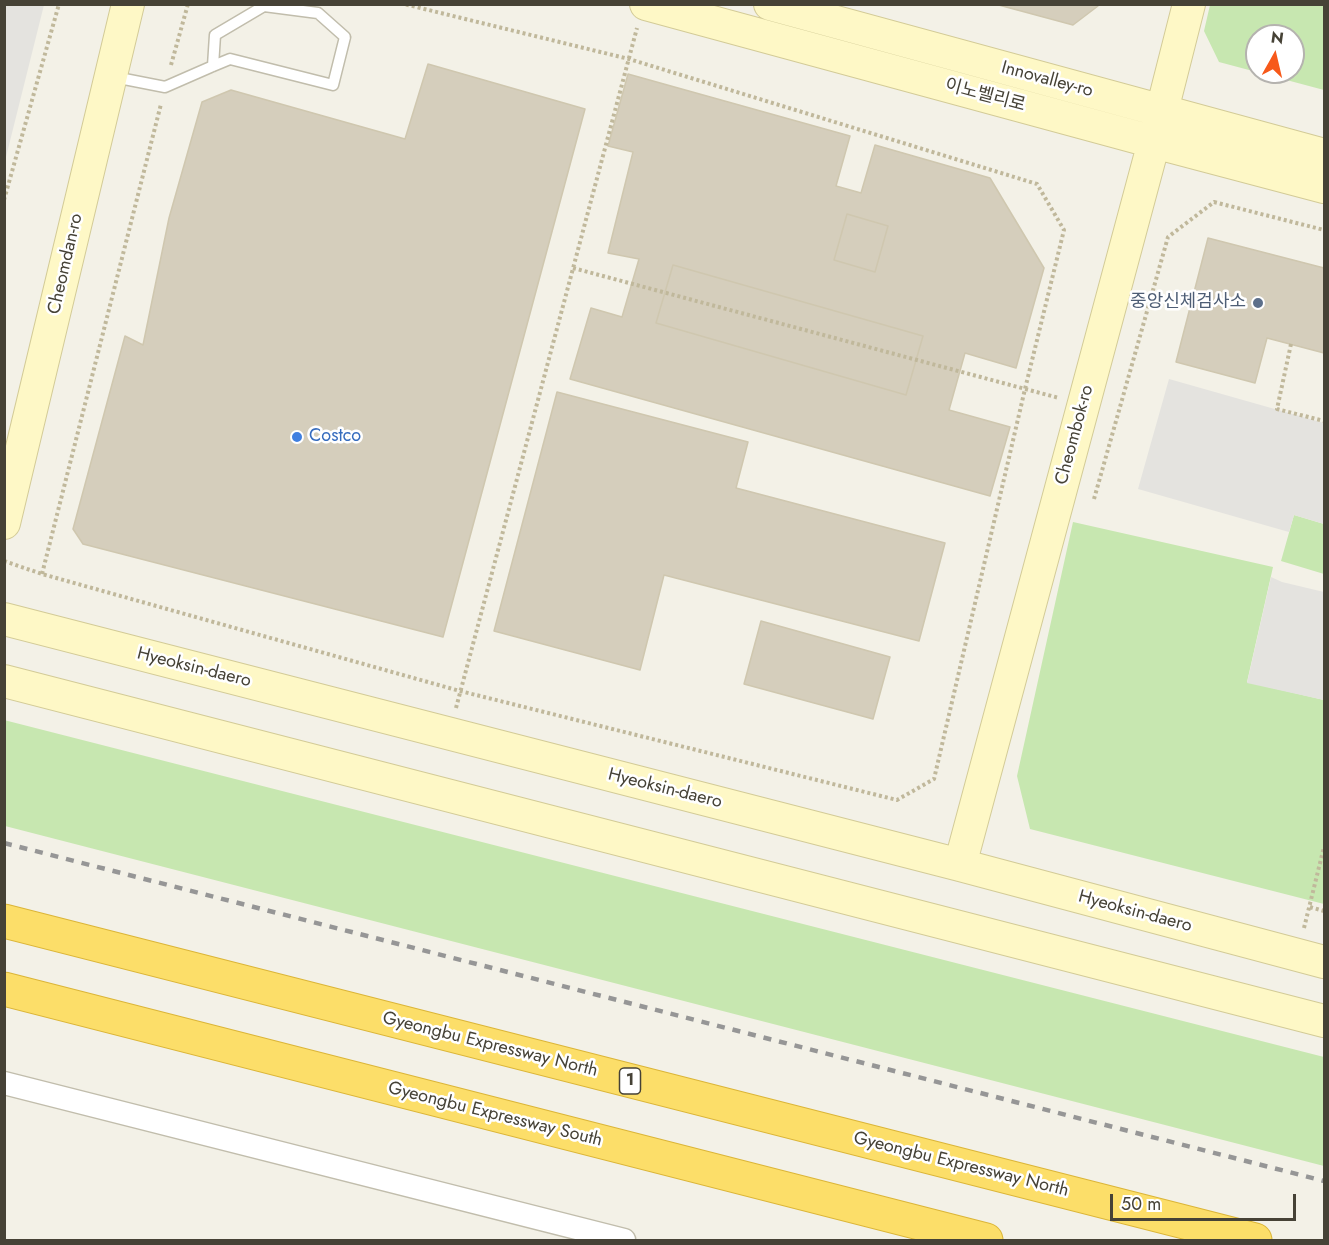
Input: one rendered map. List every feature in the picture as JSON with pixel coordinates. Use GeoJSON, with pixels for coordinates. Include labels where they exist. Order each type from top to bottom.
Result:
{"type":"FeatureCollection","features":[{"type":"Feature","properties":{"kind":"highway","name":"Gyeongbu Expressway North"},"geometry":{"type":"LineString","coordinates":[[4,921],[1255,1240]]}},
{"type":"Feature","properties":{"kind":"highway","name":"Gyeongbu Expressway South"},"geometry":{"type":"LineString","coordinates":[[4,989],[986,1240]]}},
{"type":"Feature","properties":{"kind":"main road","name":"Cheomdan-ro"},"geometry":{"type":"LineString","coordinates":[[4,523],[128,4]]}},
{"type":"Feature","properties":{"kind":"main road","name":"Innovalley-ro"},"geometry":{"type":"LineString","coordinates":[[770,4],[1324,155]]}},
{"type":"Feature","properties":{"kind":"main road","name":"Cheombok-ro"},"geometry":{"type":"LineString","coordinates":[[960,865],[1189,4]]}},
{"type":"Feature","properties":{"kind":"main road","name":"이노벨리로"},"geometry":{"type":"LineString","coordinates":[[641,15],[1154,142],[1324,187]]}},
{"type":"Feature","properties":{"kind":"main road","name":"Hyeoksin-daero"},"geometry":{"type":"LineString","coordinates":[[4,619],[960,865],[1311,958]]}},
{"type":"Feature","properties":{"kind":"main road"},"geometry":{"type":"LineString","coordinates":[[4,681],[1324,1021]]}},
{"type":"Feature","properties":{"kind":"street"},"geometry":{"type":"LineString","coordinates":[[4,1083],[624,1240]]}},
{"type":"Feature","properties":{"kind":"lane"},"geometry":{"type":"LineString","coordinates":[[111,77],[165,87],[230,59],[333,85],[345,37],[318,13],[264,6],[215,35],[213,66]]}},
{"type":"Feature","properties":{"kind":"path"},"geometry":{"type":"LineString","coordinates":[[4,200],[59,4]]}},
{"type":"Feature","properties":{"kind":"path"},"geometry":{"type":"LineString","coordinates":[[42,574],[188,4]]}},
{"type":"Feature","properties":{"kind":"path"},"geometry":{"type":"LineString","coordinates":[[4,561],[42,574],[460,692],[897,800],[934,779],[1064,230],[1037,184],[628,59],[404,4]]}},
{"type":"Feature","properties":{"kind":"path"},"geometry":{"type":"LineString","coordinates":[[449,734],[641,15]]}},
{"type":"Feature","properties":{"kind":"path"},"geometry":{"type":"LineString","coordinates":[[1094,499],[1168,237],[1214,202],[1324,230]]}},
{"type":"Feature","properties":{"kind":"path"},"geometry":{"type":"LineString","coordinates":[[573,268],[1083,404]]}},
{"type":"Feature","properties":{"kind":"path"},"geometry":{"type":"LineString","coordinates":[[1292,344],[1278,410],[1324,421]]}},
{"type":"Feature","properties":{"kind":"path"},"geometry":{"type":"LineString","coordinates":[[1311,958],[1310,907],[1324,847]]}},
{"type":"Feature","properties":{"kind":"path"},"geometry":{"type":"LineString","coordinates":[[1310,907],[1324,911]]}},
{"type":"Feature","properties":{"kind":"green space"},"geometry":{"type":"Polygon","coordinates":[[[1210,5],[1324,5],[1324,90],[1302,84],[1305,84],[1305,24],[1245,24],[1245,69],[1219,62],[1204,31],[1210,5]]]}},
{"type":"Feature","properties":{"kind":"green space"},"geometry":{"type":"Polygon","coordinates":[[[1294,515],[1324,524],[1324,574],[1281,561],[1294,515]]]}},
{"type":"Feature","properties":{"kind":"green space"},"geometry":{"type":"Polygon","coordinates":[[[1073,522],[1273,567],[1247,682],[1324,700],[1324,904],[1030,829],[1017,776],[1073,522]]]}},
{"type":"Feature","properties":{"kind":"green space"},"geometry":{"type":"Polygon","coordinates":[[[4,720],[1324,1057],[1324,1166],[5,826],[4,720]]]}},
{"type":"Feature","properties":{"kind":"shaded area"},"geometry":{"type":"Polygon","coordinates":[[[4,5],[44,5],[5,161],[4,5]]]}},
{"type":"Feature","properties":{"kind":"shaded area"},"geometry":{"type":"Polygon","coordinates":[[[1169,379],[1324,423],[1324,524],[1294,515],[1289,532],[1138,489],[1169,379]]]}},
{"type":"Feature","properties":{"kind":"shaded area"},"geometry":{"type":"Polygon","coordinates":[[[1271,577],[1282,582],[1324,592],[1324,700],[1247,683],[1271,577]]]}},
{"type":"Feature","properties":{"kind":"building"},"geometry":{"type":"Polygon","coordinates":[[[995,4],[1098,4],[1098,6],[1073,25],[995,4]]]}},
{"type":"Feature","properties":{"kind":"building","name":"Costco"},"geometry":{"type":"Polygon","coordinates":[[[428,64],[585,109],[443,637],[83,544],[73,529],[125,336],[143,345],[169,218],[202,102],[231,90],[405,139],[428,64]]]}},
{"type":"Feature","properties":{"kind":"building"},"geometry":{"type":"Polygon","coordinates":[[[628,74],[850,136],[836,186],[861,193],[875,145],[990,178],[1044,268],[1016,368],[965,353],[949,410],[1010,427],[990,496],[570,379],[591,308],[622,317],[639,259],[608,253],[633,152],[608,146],[628,74]],[[847,214],[834,260],[875,272],[888,226],[847,214]],[[673,265],[656,323],[906,395],[923,336],[673,265]]]}},
{"type":"Feature","properties":{"kind":"building"},"geometry":{"type":"Polygon","coordinates":[[[847,214],[888,226],[875,272],[834,260],[847,214]]]}},
{"type":"Feature","properties":{"kind":"building","name":"중앙신체검사소"},"geometry":{"type":"Polygon","coordinates":[[[1208,238],[1324,268],[1324,353],[1267,338],[1255,383],[1176,362],[1208,238]]]}},
{"type":"Feature","properties":{"kind":"building"},"geometry":{"type":"Polygon","coordinates":[[[673,265],[923,336],[906,395],[656,323],[673,265]]]}},
{"type":"Feature","properties":{"kind":"building"},"geometry":{"type":"Polygon","coordinates":[[[557,392],[748,442],[736,488],[945,543],[919,641],[664,575],[640,670],[494,631],[557,392]]]}},
{"type":"Feature","properties":{"kind":"building"},"geometry":{"type":"Polygon","coordinates":[[[761,621],[890,657],[873,719],[744,684],[761,621]]]}},
{"type":"Feature","properties":{"kind":"railway"},"geometry":{"type":"LineString","coordinates":[[4,843],[1324,1181]]}},
{"type":"Feature","properties":{"kind":"place","name":"중앙신체검사소"},"geometry":{"type":"Point","coordinates":[1258,303]}},
{"type":"Feature","properties":{"kind":"place","name":"Costco"},"geometry":{"type":"Point","coordinates":[297,437]}}]}
